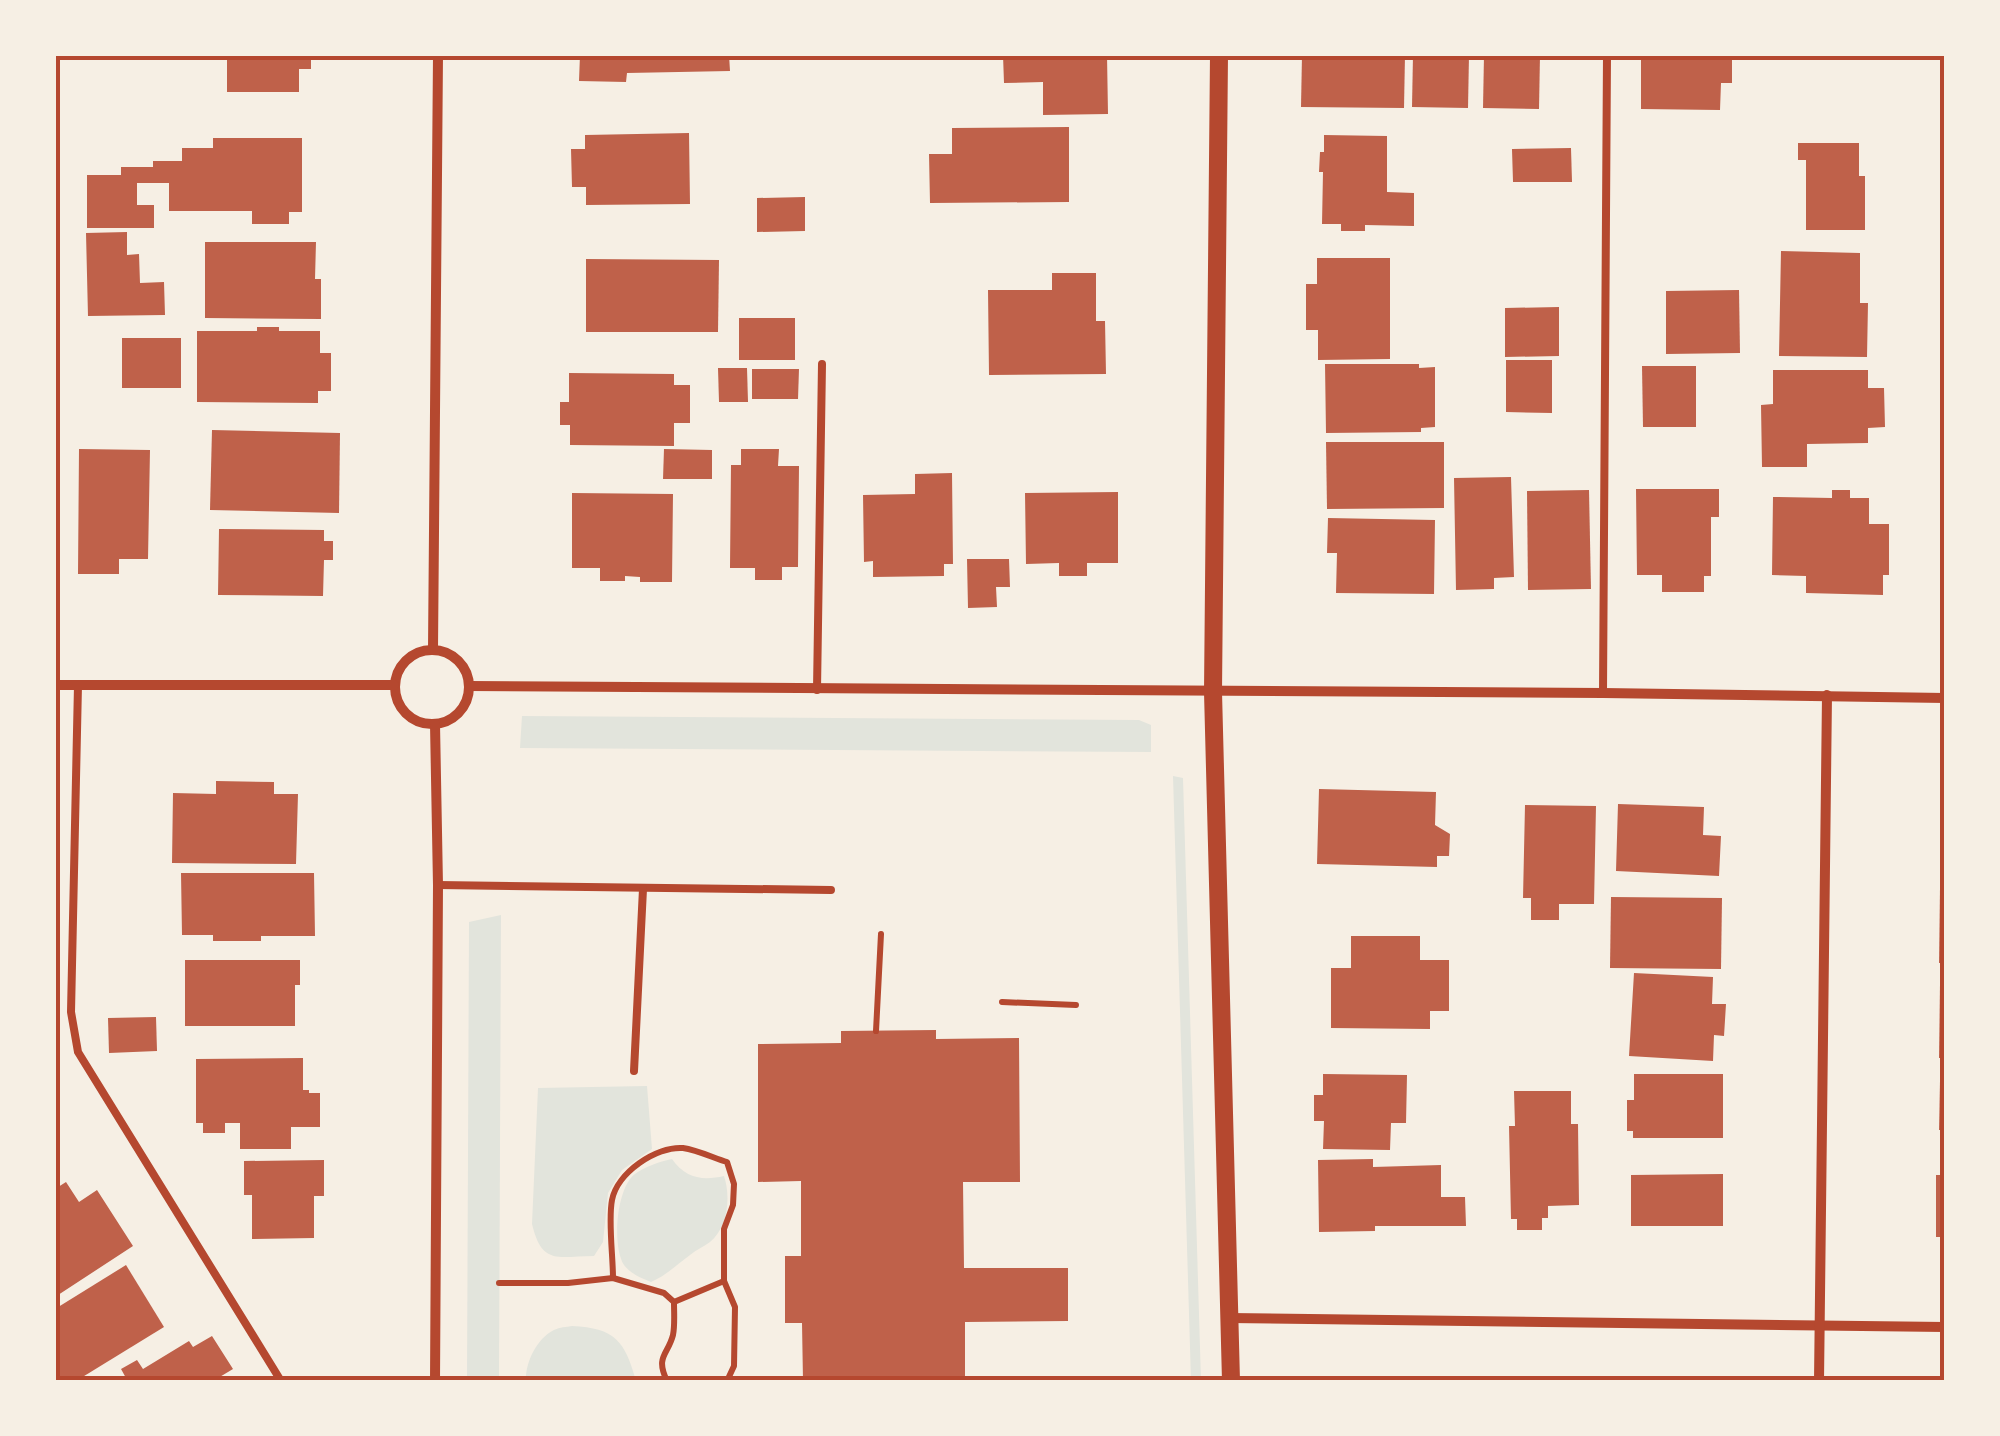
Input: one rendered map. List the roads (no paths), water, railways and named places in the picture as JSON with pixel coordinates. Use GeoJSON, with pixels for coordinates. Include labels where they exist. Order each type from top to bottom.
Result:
{"type":"FeatureCollection","features":[{"type":"Feature","properties":{"kind":"street"},"geometry":{"type":"LineString","coordinates":[[433,650],[438,55]]}},
{"type":"Feature","properties":{"kind":"street"},"geometry":{"type":"LineString","coordinates":[[1219,55],[1212,692],[1231,1381]]}},
{"type":"Feature","properties":{"kind":"street"},"geometry":{"type":"LineString","coordinates":[[433,650],[458,660],[469,686],[466,704],[458,714],[448,721],[422,724],[401,709],[394,685],[404,662],[414,654],[433,650]]}},
{"type":"Feature","properties":{"kind":"street"},"geometry":{"type":"LineString","coordinates":[[55,685],[394,685]]}},
{"type":"Feature","properties":{"kind":"street"},"geometry":{"type":"LineString","coordinates":[[469,686],[1603,692],[1945,698]]}},
{"type":"Feature","properties":{"kind":"street"},"geometry":{"type":"LineString","coordinates":[[1819,1381],[1827,695]]}},
{"type":"Feature","properties":{"kind":"street"},"geometry":{"type":"LineString","coordinates":[[434,1381],[438,885],[435,724]]}},
{"type":"Feature","properties":{"kind":"street"},"geometry":{"type":"LineString","coordinates":[[1229,1318],[1945,1327]]}},
{"type":"Feature","properties":{"kind":"lane"},"geometry":{"type":"LineString","coordinates":[[1603,692],[1607,55]]}},
{"type":"Feature","properties":{"kind":"lane"},"geometry":{"type":"LineString","coordinates":[[817,690],[822,364]]}},
{"type":"Feature","properties":{"kind":"lane"},"geometry":{"type":"LineString","coordinates":[[78,685],[71,1012],[78,1052],[282,1381]]}},
{"type":"Feature","properties":{"kind":"lane"},"geometry":{"type":"LineString","coordinates":[[438,885],[831,890]]}},
{"type":"Feature","properties":{"kind":"lane"},"geometry":{"type":"LineString","coordinates":[[634,1070],[643,889]]}}]}
